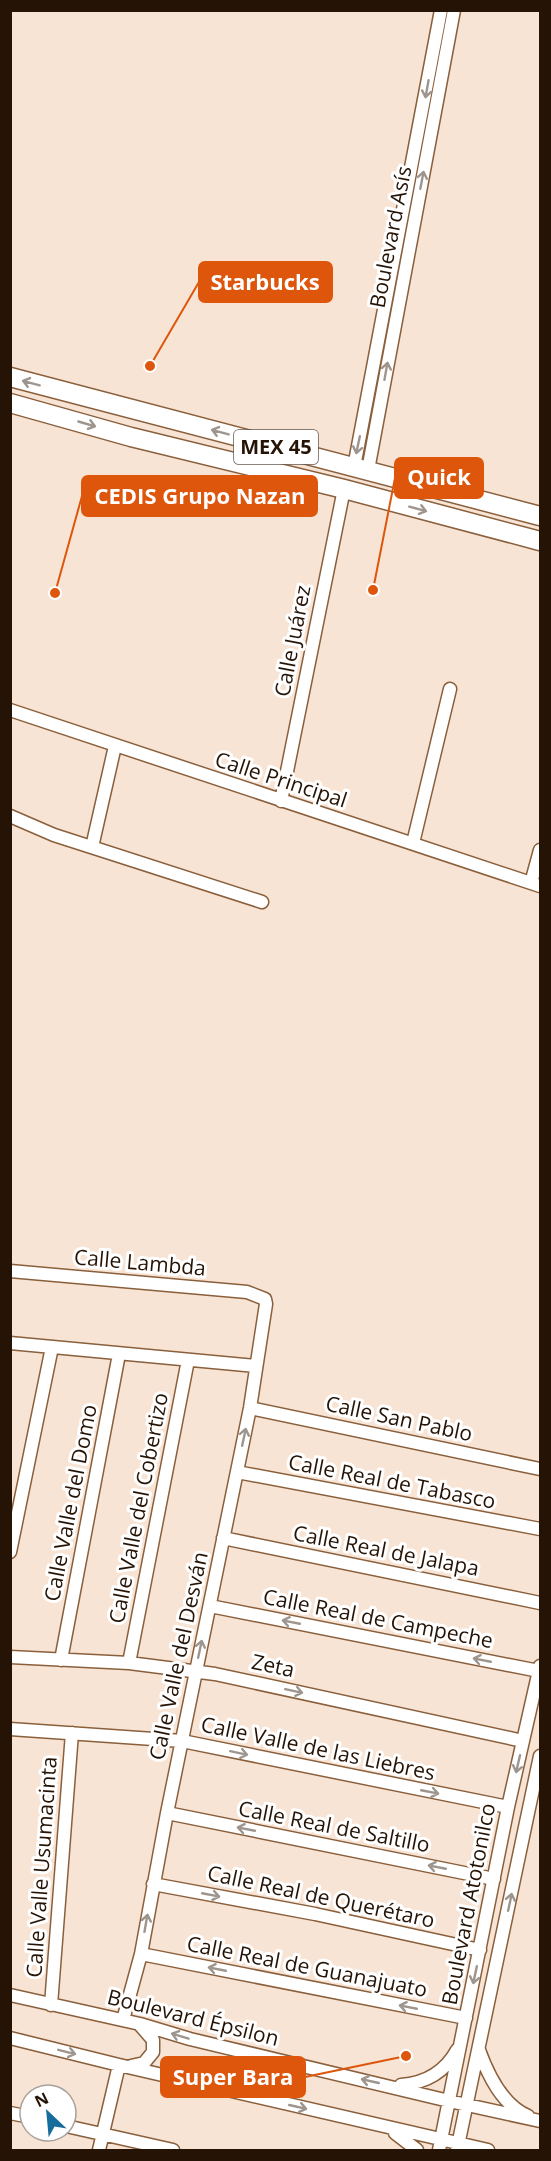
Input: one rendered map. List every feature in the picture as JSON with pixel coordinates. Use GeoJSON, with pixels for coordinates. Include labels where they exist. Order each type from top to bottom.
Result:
{"type":"FeatureCollection","features":[{"type":"Feature","properties":{"kind":"highway","name":"MEX 45"},"geometry":{"type":"LineString","coordinates":[[10,377],[540,516]]}},
{"type":"Feature","properties":{"kind":"highway","name":"MEX 45"},"geometry":{"type":"LineString","coordinates":[[10,403],[131,437],[344,489],[540,541]]}},
{"type":"Feature","properties":{"kind":"street","name":"Boulevard Asís"},"geometry":{"type":"LineString","coordinates":[[361,468],[379,408],[438,61],[441,10]]}},
{"type":"Feature","properties":{"kind":"street","name":"Boulevard Asís"},"geometry":{"type":"LineString","coordinates":[[361,468],[366,405],[438,61],[454,10]]}},
{"type":"Feature","properties":{"kind":"street"},"geometry":{"type":"LineString","coordinates":[[366,405],[379,408]]}},
{"type":"Feature","properties":{"kind":"street","name":"Calle Juárez"},"geometry":{"type":"LineString","coordinates":[[281,801],[344,489]]}},
{"type":"Feature","properties":{"kind":"street"},"geometry":{"type":"LineString","coordinates":[[413,843],[450,688]]}},
{"type":"Feature","properties":{"kind":"street","name":"Calle Principal"},"geometry":{"type":"LineString","coordinates":[[10,710],[536,884]]}},
{"type":"Feature","properties":{"kind":"street"},"geometry":{"type":"LineString","coordinates":[[92,847],[115,746]]}},
{"type":"Feature","properties":{"kind":"street"},"geometry":{"type":"LineString","coordinates":[[10,816],[32,827],[262,902]]}},
{"type":"Feature","properties":{"kind":"street"},"geometry":{"type":"LineString","coordinates":[[536,884],[540,850]]}},
{"type":"Feature","properties":{"kind":"street","name":"Calle Lambda"},"geometry":{"type":"LineString","coordinates":[[10,1270],[247,1292],[265,1299]]}},
{"type":"Feature","properties":{"kind":"street","name":"Calle Valle del Desván"},"geometry":{"type":"LineString","coordinates":[[123,2020],[141,1954],[167,1813],[250,1408],[265,1319],[265,1299]]}},
{"type":"Feature","properties":{"kind":"street"},"geometry":{"type":"LineString","coordinates":[[10,1343],[256,1366]]}},
{"type":"Feature","properties":{"kind":"street"},"geometry":{"type":"LineString","coordinates":[[10,1552],[51,1347]]}},
{"type":"Feature","properties":{"kind":"street","name":"Calle Valle del Domo"},"geometry":{"type":"LineString","coordinates":[[61,1659],[119,1354]]}},
{"type":"Feature","properties":{"kind":"street","name":"Calle Valle del Cobertizo"},"geometry":{"type":"LineString","coordinates":[[129,1663],[188,1360]]}},
{"type":"Feature","properties":{"kind":"street","name":"Calle San Pablo"},"geometry":{"type":"LineString","coordinates":[[250,1408],[540,1468]]}},
{"type":"Feature","properties":{"kind":"street","name":"Calle Real de Tabasco"},"geometry":{"type":"LineString","coordinates":[[237,1472],[540,1529]]}},
{"type":"Feature","properties":{"kind":"street","name":"Calle Real de Jalapa"},"geometry":{"type":"LineString","coordinates":[[223,1538],[540,1603]]}},
{"type":"Feature","properties":{"kind":"street","name":"Calle Real de Campeche"},"geometry":{"type":"LineString","coordinates":[[210,1606],[540,1668]]}},
{"type":"Feature","properties":{"kind":"street","name":"Zeta"},"geometry":{"type":"LineString","coordinates":[[10,1657],[129,1663],[196,1671],[523,1741]]}},
{"type":"Feature","properties":{"kind":"street","name":"Boulevard Atotonilco"},"geometry":{"type":"LineString","coordinates":[[440,2145],[508,1807],[540,1668]]}},
{"type":"Feature","properties":{"kind":"street","name":"Calle Valle de las Liebres"},"geometry":{"type":"LineString","coordinates":[[10,1729],[182,1740],[508,1807]]}},
{"type":"Feature","properties":{"kind":"street","name":"Calle Valle Usumacinta"},"geometry":{"type":"LineString","coordinates":[[51,2005],[72,1733]]}},
{"type":"Feature","properties":{"kind":"street","name":"Boulevard Atotonilco"},"geometry":{"type":"LineString","coordinates":[[458,2147],[540,1756]]}},
{"type":"Feature","properties":{"kind":"street","name":"Calle Real de Saltillo"},"geometry":{"type":"LineString","coordinates":[[167,1813],[494,1879]]}},
{"type":"Feature","properties":{"kind":"street","name":"Calle Real de Querétaro"},"geometry":{"type":"LineString","coordinates":[[153,1884],[315,1914],[480,1950]]}},
{"type":"Feature","properties":{"kind":"street","name":"Calle Real de Guanajuato"},"geometry":{"type":"LineString","coordinates":[[141,1954],[466,2018]]}},
{"type":"Feature","properties":{"kind":"street","name":"Boulevard Épsilon"},"geometry":{"type":"LineString","coordinates":[[10,1995],[140,2024],[190,2039],[540,2121]]}},
{"type":"Feature","properties":{"kind":"street"},"geometry":{"type":"LineString","coordinates":[[123,2066],[144,2063],[153,2052],[153,2040],[140,2024]]}},
{"type":"Feature","properties":{"kind":"street"},"geometry":{"type":"LineString","coordinates":[[10,2038],[389,2128],[440,2145],[488,2151]]}},
{"type":"Feature","properties":{"kind":"street"},"geometry":{"type":"LineString","coordinates":[[393,2086],[422,2082],[432,2077],[449,2061],[462,2038]]}},
{"type":"Feature","properties":{"kind":"street"},"geometry":{"type":"LineString","coordinates":[[479,2050],[486,2069],[504,2096],[523,2114],[540,2121]]}},
{"type":"Feature","properties":{"kind":"street"},"geometry":{"type":"LineString","coordinates":[[99,2151],[123,2066]]}},
{"type":"Feature","properties":{"kind":"street"},"geometry":{"type":"LineString","coordinates":[[389,2128],[417,2151]]}},
{"type":"Feature","properties":{"kind":"street"},"geometry":{"type":"LineString","coordinates":[[78,2129],[173,2151]]}},
{"type":"Feature","properties":{"kind":"place","name":"Starbucks"},"geometry":{"type":"Point","coordinates":[150,366]}},
{"type":"Feature","properties":{"kind":"place","name":"Quick"},"geometry":{"type":"Point","coordinates":[373,590]}},
{"type":"Feature","properties":{"kind":"place","name":"CEDIS Grupo Nazan"},"geometry":{"type":"Point","coordinates":[55,593]}},
{"type":"Feature","properties":{"kind":"place","name":"Super Bara"},"geometry":{"type":"Point","coordinates":[406,2056]}}]}
